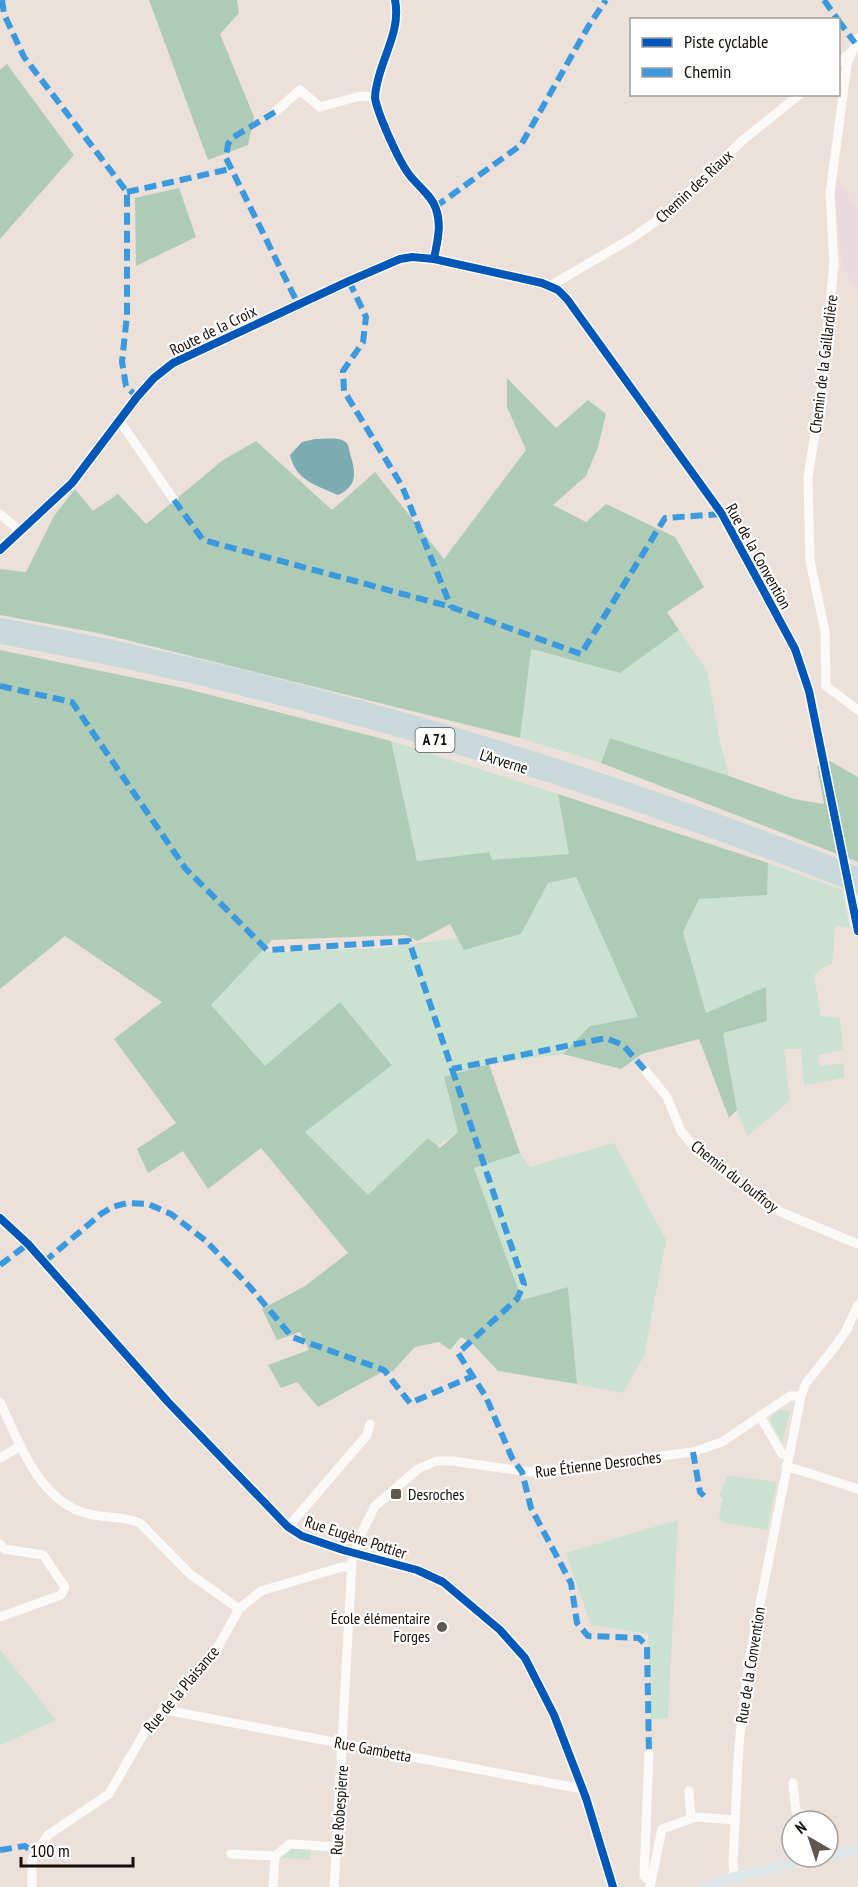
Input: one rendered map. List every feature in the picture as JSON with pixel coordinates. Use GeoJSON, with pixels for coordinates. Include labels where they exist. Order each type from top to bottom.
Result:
{"type":"FeatureCollection","features":[{"type":"Feature","properties":{"kind":"highway","name":"L'Arverne"},"geometry":{"type":"LineString","coordinates":[[0,625],[200,666],[442,730],[620,786],[858,874]]}},
{"type":"Feature","properties":{"kind":"highway","name":"L'Arverne"},"geometry":{"type":"LineString","coordinates":[[0,637],[207,680],[447,744],[617,797],[858,886]]}},
{"type":"Feature","properties":{"kind":"main road"},"geometry":{"type":"LineString","coordinates":[[840,1853],[858,1849]]}},
{"type":"Feature","properties":{"kind":"main road"},"geometry":{"type":"LineString","coordinates":[[704,1887],[734,1877],[780,1866]]}},
{"type":"Feature","properties":{"kind":"street"},"geometry":{"type":"LineString","coordinates":[[395,0],[397,11],[395,26],[380,71],[375,97],[395,151],[408,174],[428,195],[435,207],[439,231],[434,259]]}},
{"type":"Feature","properties":{"kind":"street","name":"Chemin de la Gaillardière"},"geometry":{"type":"LineString","coordinates":[[826,686],[825,630],[810,561],[808,477],[820,402],[834,264],[830,194],[847,64],[856,40]]}},
{"type":"Feature","properties":{"kind":"street"},"geometry":{"type":"LineString","coordinates":[[840,61],[850,53]]}},
{"type":"Feature","properties":{"kind":"street"},"geometry":{"type":"LineString","coordinates":[[275,112],[300,90],[320,107],[360,96],[375,97]]}},
{"type":"Feature","properties":{"kind":"street","name":"Chemin des Riaux"},"geometry":{"type":"LineString","coordinates":[[550,286],[632,238],[664,216],[743,140],[798,96]]}},
{"type":"Feature","properties":{"kind":"street","name":"Route de la Croix"},"geometry":{"type":"LineString","coordinates":[[0,550],[72,483],[154,378],[173,363],[387,263],[412,257],[434,259]]}},
{"type":"Feature","properties":{"kind":"street","name":"Rue de la Convention"},"geometry":{"type":"LineString","coordinates":[[434,259],[550,286],[567,299],[722,514],[795,650],[809,691],[858,931]]}},
{"type":"Feature","properties":{"kind":"street"},"geometry":{"type":"LineString","coordinates":[[119,420],[174,500]]}},
{"type":"Feature","properties":{"kind":"street"},"geometry":{"type":"LineString","coordinates":[[0,514],[20,531]]}},
{"type":"Feature","properties":{"kind":"street"},"geometry":{"type":"LineString","coordinates":[[809,691],[826,686],[858,710]]}},
{"type":"Feature","properties":{"kind":"street","name":"Chemin du Jouffroy"},"geometry":{"type":"LineString","coordinates":[[645,1070],[667,1097],[681,1131],[697,1150],[768,1205],[858,1244]]}},
{"type":"Feature","properties":{"kind":"street","name":"Rue Eugène Pottier"},"geometry":{"type":"LineString","coordinates":[[0,1218],[28,1244],[204,1442],[288,1527],[302,1536],[417,1570],[443,1582],[500,1630],[525,1658],[554,1715],[582,1789],[613,1887]]}},
{"type":"Feature","properties":{"kind":"street","name":"Rue de la Convention"},"geometry":{"type":"LineString","coordinates":[[734,1877],[739,1744],[750,1655],[788,1455],[806,1383],[846,1331],[858,1305]]}},
{"type":"Feature","properties":{"kind":"street","name":"Rue Étienne Desroches"},"geometry":{"type":"LineString","coordinates":[[354,1553],[369,1515],[375,1506],[418,1469],[436,1461],[452,1461],[530,1472],[693,1452],[722,1442],[790,1396],[801,1396]]}},
{"type":"Feature","properties":{"kind":"street"},"geometry":{"type":"LineString","coordinates":[[0,1402],[21,1446],[46,1487],[62,1503],[87,1514],[129,1518],[140,1523],[190,1574],[239,1609]]}},
{"type":"Feature","properties":{"kind":"street"},"geometry":{"type":"LineString","coordinates":[[760,1416],[782,1454],[788,1455]]}},
{"type":"Feature","properties":{"kind":"street"},"geometry":{"type":"LineString","coordinates":[[288,1527],[367,1435],[370,1424]]}},
{"type":"Feature","properties":{"kind":"street"},"geometry":{"type":"LineString","coordinates":[[0,1458],[21,1446]]}},
{"type":"Feature","properties":{"kind":"street"},"geometry":{"type":"LineString","coordinates":[[786,1466],[858,1489]]}},
{"type":"Feature","properties":{"kind":"street"},"geometry":{"type":"LineString","coordinates":[[0,1544],[4,1549],[43,1555],[65,1587],[61,1595],[0,1617]]}},
{"type":"Feature","properties":{"kind":"street","name":"Rue Robespierre"},"geometry":{"type":"LineString","coordinates":[[334,1887],[354,1553]]}},
{"type":"Feature","properties":{"kind":"street","name":"Rue de la Plaisance"},"geometry":{"type":"LineString","coordinates":[[32,1887],[32,1860],[48,1835],[109,1794],[147,1728],[213,1656],[239,1609],[261,1591],[342,1567],[352,1567]]}},
{"type":"Feature","properties":{"kind":"street","name":"Rue Gambetta"},"geometry":{"type":"LineString","coordinates":[[165,1710],[582,1789]]}},
{"type":"Feature","properties":{"kind":"street"},"geometry":{"type":"LineString","coordinates":[[649,1754],[644,1876],[650,1884]]}},
{"type":"Feature","properties":{"kind":"street"},"geometry":{"type":"LineString","coordinates":[[793,1782],[796,1809]]}},
{"type":"Feature","properties":{"kind":"street"},"geometry":{"type":"LineString","coordinates":[[689,1791],[691,1819]]}},
{"type":"Feature","properties":{"kind":"street"},"geometry":{"type":"LineString","coordinates":[[650,1884],[662,1829],[696,1817],[735,1820]]}},
{"type":"Feature","properties":{"kind":"street"},"geometry":{"type":"LineString","coordinates":[[231,1854],[275,1856],[290,1844],[336,1847]]}},
{"type":"Feature","properties":{"kind":"street"},"geometry":{"type":"LineString","coordinates":[[273,1887],[275,1856]]}},
{"type":"Feature","properties":{"kind":"shaded area"},"geometry":{"type":"Polygon","coordinates":[[[835,176],[858,210],[858,292],[842,265],[835,199],[835,176]]]}},
{"type":"Feature","properties":{"kind":"green space"},"geometry":{"type":"Polygon","coordinates":[[[149,0],[237,0],[239,13],[220,34],[254,117],[248,145],[208,160],[149,0]]]}},
{"type":"Feature","properties":{"kind":"green space"},"geometry":{"type":"Polygon","coordinates":[[[7,64],[74,155],[0,239],[0,70],[7,64]]]}},
{"type":"Feature","properties":{"kind":"green space"},"geometry":{"type":"Polygon","coordinates":[[[179,188],[196,237],[136,266],[135,198],[179,188]]]}},
{"type":"Feature","properties":{"kind":"green space"},"geometry":{"type":"Polygon","coordinates":[[[507,378],[556,428],[588,400],[606,414],[598,447],[586,476],[553,505],[586,522],[606,504],[675,537],[704,587],[667,612],[679,630],[620,673],[531,649],[520,738],[98,633],[0,615],[0,569],[26,572],[54,516],[75,489],[93,511],[118,494],[146,524],[223,460],[256,441],[332,510],[375,472],[444,559],[526,450],[507,407],[507,378]]]}},
{"type":"Feature","properties":{"kind":"green space"},"geometry":{"type":"Polygon","coordinates":[[[679,630],[707,671],[720,742],[729,776],[610,738],[601,763],[520,738],[530,649],[620,673],[679,630]]]}},
{"type":"Feature","properties":{"kind":"green space"},"geometry":{"type":"Polygon","coordinates":[[[0,650],[183,688],[391,741],[417,861],[489,852],[492,860],[569,854],[558,794],[768,863],[767,895],[699,899],[683,932],[706,1013],[766,987],[767,1021],[723,1033],[737,1110],[729,1118],[699,1039],[642,1054],[621,1069],[563,1054],[590,1026],[638,1017],[576,877],[548,883],[521,934],[464,950],[450,924],[418,941],[405,935],[272,940],[211,1005],[265,1066],[340,1002],[392,1065],[305,1132],[368,1195],[428,1138],[440,1148],[458,1132],[444,1077],[489,1064],[520,1153],[474,1168],[522,1300],[568,1287],[577,1384],[498,1371],[473,1344],[461,1337],[450,1350],[439,1342],[415,1347],[392,1372],[380,1373],[318,1407],[297,1382],[281,1388],[268,1365],[309,1350],[300,1332],[277,1340],[262,1309],[305,1286],[348,1253],[261,1148],[208,1189],[183,1151],[148,1173],[137,1149],[176,1123],[114,1039],[162,1002],[65,936],[0,989],[0,650]]]}},
{"type":"Feature","properties":{"kind":"green space"},"geometry":{"type":"Polygon","coordinates":[[[610,738],[794,799],[824,804],[817,766],[830,761],[858,777],[858,862],[601,763],[610,738]]]}},
{"type":"Feature","properties":{"kind":"green space"},"geometry":{"type":"Polygon","coordinates":[[[391,741],[558,794],[570,854],[492,861],[488,852],[417,861],[391,741]]]}},
{"type":"Feature","properties":{"kind":"green space"},"geometry":{"type":"Polygon","coordinates":[[[768,863],[842,890],[850,928],[835,926],[832,964],[814,975],[821,1016],[840,1018],[843,1050],[818,1055],[820,1066],[844,1063],[844,1078],[804,1085],[801,1049],[784,1049],[790,1101],[747,1136],[737,1110],[723,1033],[767,1021],[766,988],[706,1013],[683,932],[699,899],[766,895],[768,863]]]}},
{"type":"Feature","properties":{"kind":"green space"},"geometry":{"type":"Polygon","coordinates":[[[576,877],[639,1017],[591,1026],[563,1054],[489,1064],[444,1077],[458,1132],[437,1146],[428,1138],[368,1195],[305,1132],[392,1064],[340,1002],[265,1067],[211,1005],[262,950],[271,952],[384,948],[458,938],[465,950],[521,934],[548,883],[576,877]]]}},
{"type":"Feature","properties":{"kind":"green space"},"geometry":{"type":"Polygon","coordinates":[[[614,1143],[666,1240],[644,1356],[623,1393],[577,1384],[568,1287],[522,1300],[474,1168],[520,1153],[530,1167],[614,1143]]]}},
{"type":"Feature","properties":{"kind":"green space"},"geometry":{"type":"Polygon","coordinates":[[[780,1410],[790,1412],[782,1442],[770,1419],[780,1410]]]}},
{"type":"Feature","properties":{"kind":"green space"},"geometry":{"type":"Polygon","coordinates":[[[727,1475],[777,1482],[767,1530],[723,1522],[719,1516],[723,1498],[719,1497],[727,1475]]]}},
{"type":"Feature","properties":{"kind":"green space"},"geometry":{"type":"Polygon","coordinates":[[[678,1520],[668,1718],[651,1719],[648,1634],[591,1625],[566,1553],[678,1520]]]}},
{"type":"Feature","properties":{"kind":"green space"},"geometry":{"type":"Polygon","coordinates":[[[0,1649],[56,1720],[0,1745],[0,1649]]]}},
{"type":"Feature","properties":{"kind":"green space"},"geometry":{"type":"Polygon","coordinates":[[[289,1847],[311,1848],[309,1860],[278,1857],[289,1847]]]}},
{"type":"Feature","properties":{"kind":"water"},"geometry":{"type":"Polygon","coordinates":[[[315,439],[338,439],[348,445],[354,478],[349,487],[338,495],[308,481],[293,464],[290,455],[302,442],[315,439]]]}},
{"type":"Feature","properties":{"kind":"marked path"},"geometry":{"type":"LineString","coordinates":[[2,0],[4,14],[24,57],[127,192],[127,315],[122,362],[126,386],[137,397]]}},
{"type":"Feature","properties":{"kind":"marked path"},"geometry":{"type":"LineString","coordinates":[[435,207],[521,145],[588,27],[606,0]]}},
{"type":"Feature","properties":{"kind":"marked path"},"geometry":{"type":"LineString","coordinates":[[824,0],[837,18]]}},
{"type":"Feature","properties":{"kind":"marked path"},"geometry":{"type":"LineString","coordinates":[[840,23],[855,43]]}},
{"type":"Feature","properties":{"kind":"marked path"},"geometry":{"type":"LineString","coordinates":[[275,112],[232,138],[228,144],[226,158],[298,304]]}},
{"type":"Feature","properties":{"kind":"marked path"},"geometry":{"type":"LineString","coordinates":[[127,192],[230,169]]}},
{"type":"Feature","properties":{"kind":"marked path"},"geometry":{"type":"LineString","coordinates":[[349,281],[366,317],[363,342],[343,371],[344,391],[402,486],[451,607]]}},
{"type":"Feature","properties":{"kind":"marked path"},"geometry":{"type":"LineString","coordinates":[[174,500],[203,540],[451,607],[581,654],[665,518],[722,514]]}},
{"type":"Feature","properties":{"kind":"marked path"},"geometry":{"type":"LineString","coordinates":[[0,686],[72,702],[185,868],[267,950],[409,941],[452,1069],[606,1038],[623,1045],[645,1070]]}},
{"type":"Feature","properties":{"kind":"marked path"},"geometry":{"type":"LineString","coordinates":[[452,1069],[524,1284],[517,1299],[458,1353],[486,1397],[512,1458],[522,1472],[531,1508],[571,1583],[577,1623],[588,1636],[639,1638],[647,1646],[649,1754]]}},
{"type":"Feature","properties":{"kind":"marked path"},"geometry":{"type":"LineString","coordinates":[[44,1262],[112,1207],[127,1203],[148,1204],[171,1214],[206,1241],[250,1287],[292,1337],[384,1370],[410,1403],[473,1376]]}},
{"type":"Feature","properties":{"kind":"marked path"},"geometry":{"type":"LineString","coordinates":[[0,1265],[24,1247]]}},
{"type":"Feature","properties":{"kind":"marked path"},"geometry":{"type":"LineString","coordinates":[[693,1452],[700,1492],[704,1496]]}},
{"type":"Feature","properties":{"kind":"marked path"},"geometry":{"type":"LineString","coordinates":[[0,1850],[25,1846],[35,1854]]}},
{"type":"Feature","properties":{"kind":"cycle path"},"geometry":{"type":"LineString","coordinates":[[395,0],[394,32],[380,73],[375,98],[384,126],[399,158],[412,178],[431,199],[436,209],[439,228],[434,259]]}},
{"type":"Feature","properties":{"kind":"cycle path"},"geometry":{"type":"LineString","coordinates":[[0,550],[72,483],[137,397],[154,378],[173,363],[400,259],[412,257],[434,259],[542,283],[558,290],[567,299],[722,514],[795,649],[809,691],[858,931]]}},
{"type":"Feature","properties":{"kind":"cycle path"},"geometry":{"type":"LineString","coordinates":[[0,1218],[28,1244],[168,1402],[288,1527],[302,1536],[343,1550],[417,1570],[443,1582],[500,1630],[525,1658],[554,1715],[586,1798],[613,1887]]}},
{"type":"Feature","properties":{"kind":"place","name":"Desroches"},"geometry":{"type":"Point","coordinates":[396,1494]}},
{"type":"Feature","properties":{"kind":"place","name":"École élémentaire Forges"},"geometry":{"type":"Point","coordinates":[442,1627]}}]}
